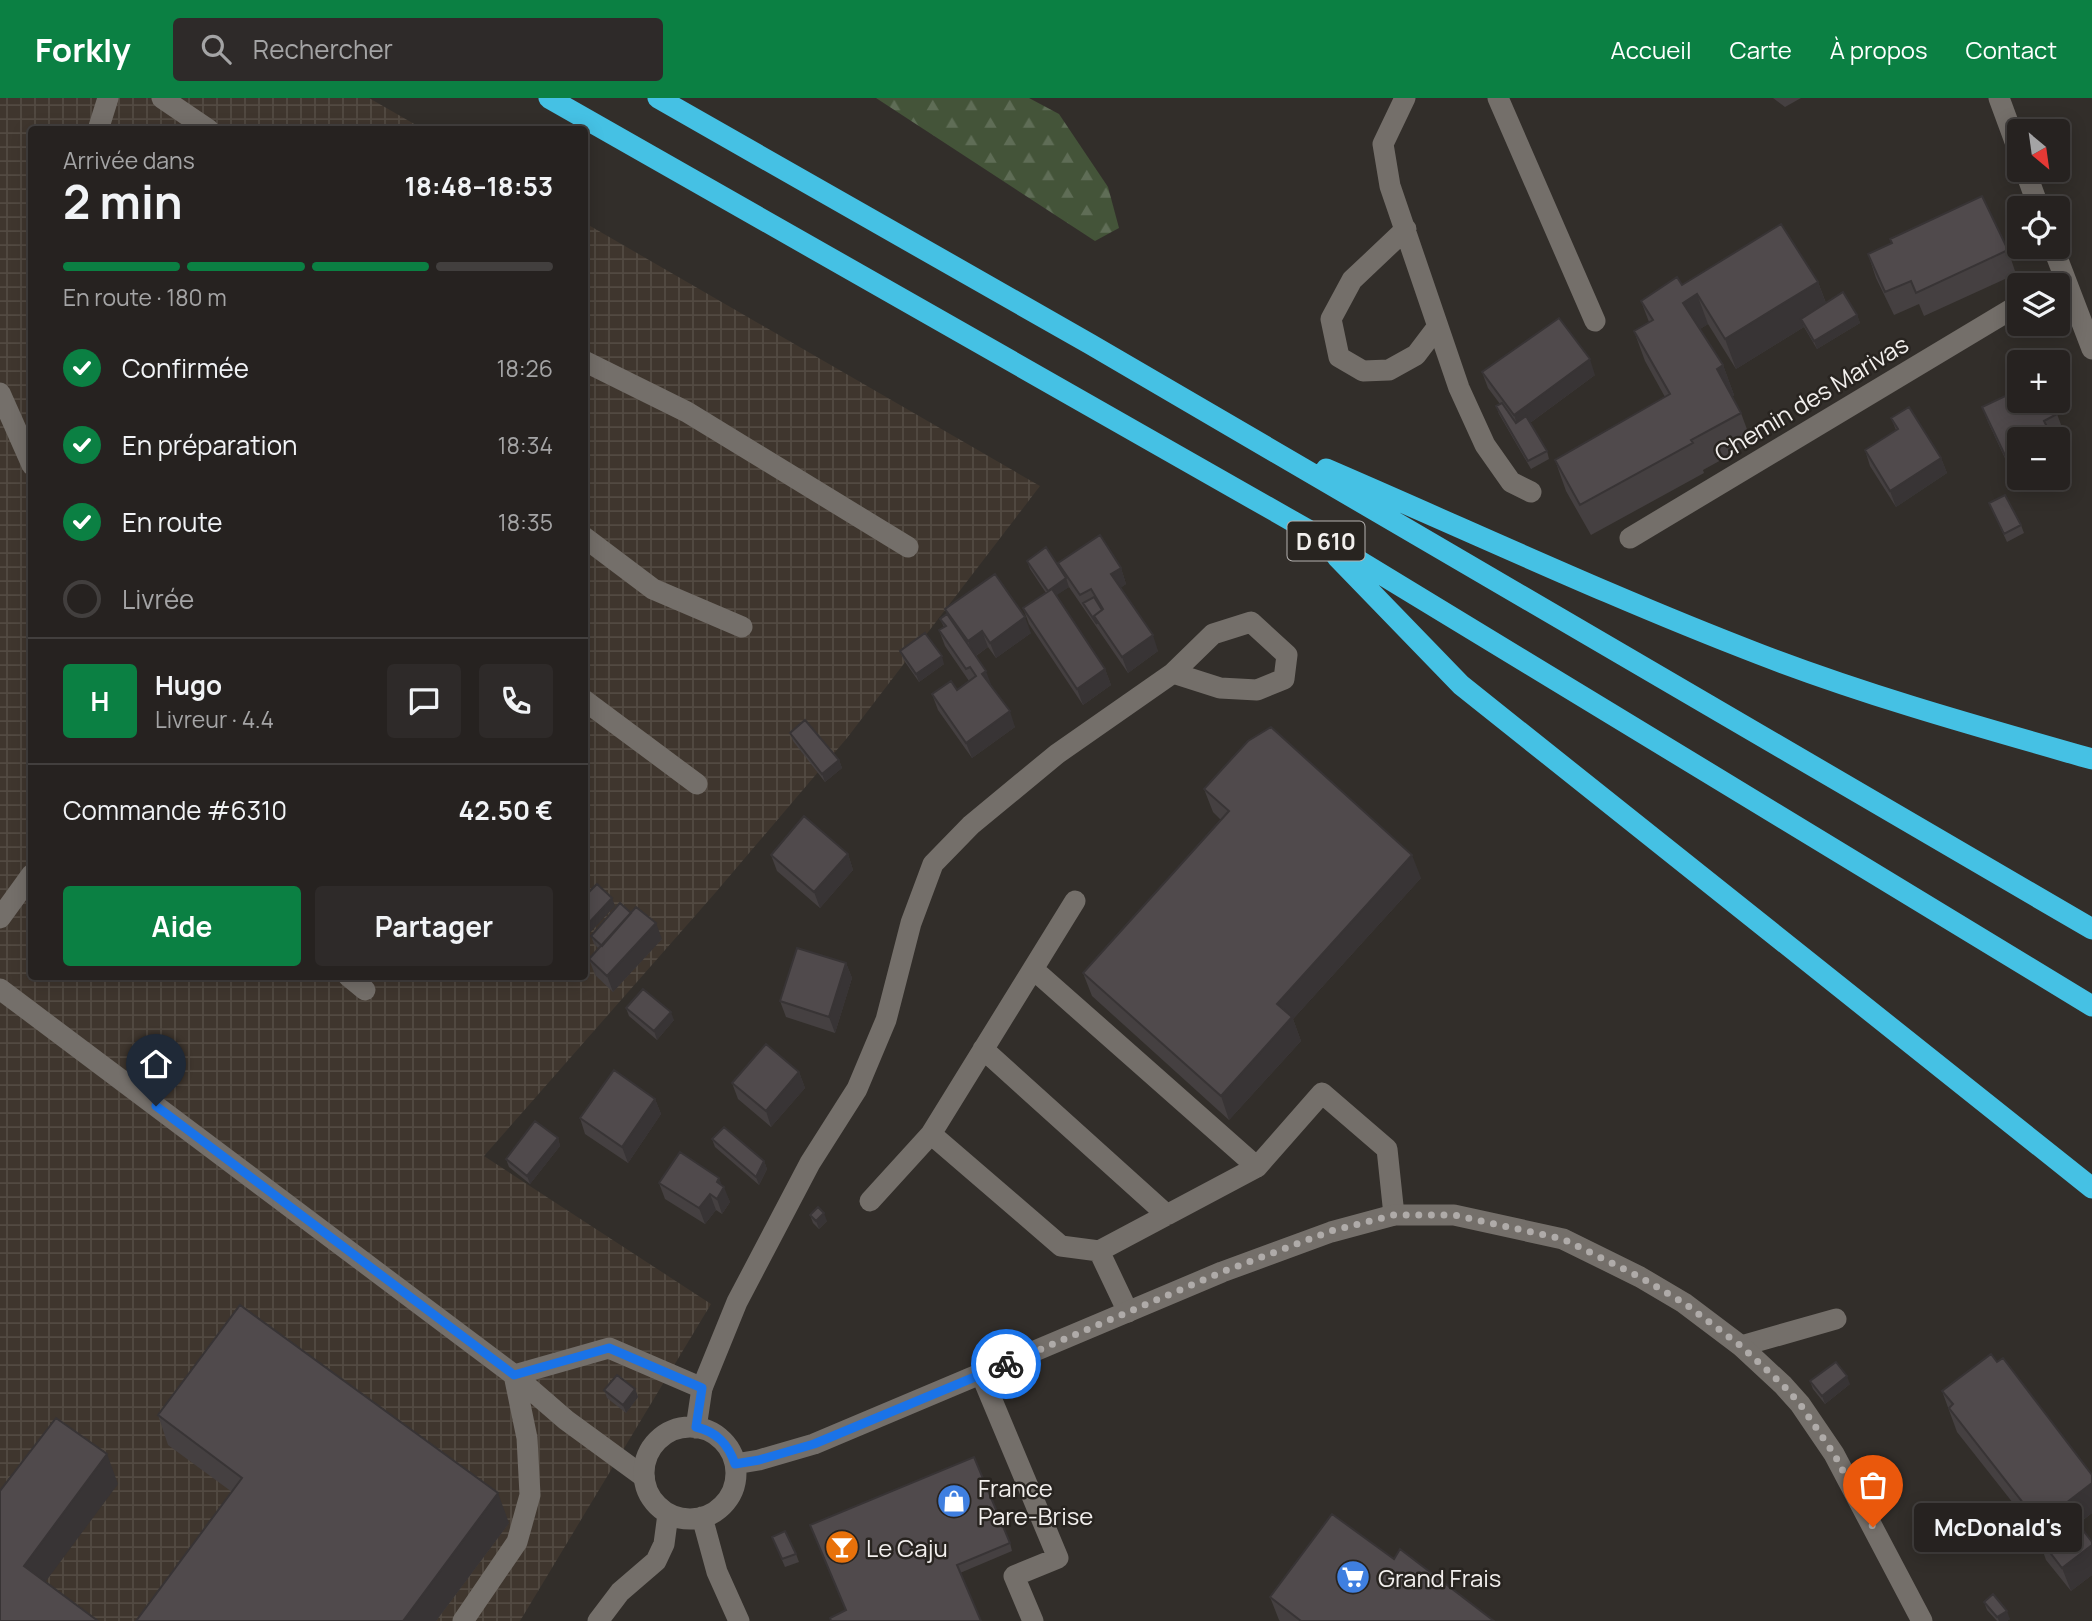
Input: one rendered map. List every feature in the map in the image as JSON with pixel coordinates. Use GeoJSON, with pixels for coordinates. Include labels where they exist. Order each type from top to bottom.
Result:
{"type":"FeatureCollection","features":[{"type":"Feature","properties":{"kind":"highway","name":"D 610"},"geometry":{"type":"LineString","coordinates":[[549,98],[1315,534],[2092,1006]]}},
{"type":"Feature","properties":{"kind":"highway","name":"D 610"},"geometry":{"type":"LineString","coordinates":[[658,98],[1090,344],[2092,929]]}},
{"type":"Feature","properties":{"kind":"highway"},"geometry":{"type":"LineString","coordinates":[[1237,431],[1760,655],[1879,697],[2092,759]]}},
{"type":"Feature","properties":{"kind":"highway"},"geometry":{"type":"LineString","coordinates":[[1315,534],[1461,685],[2092,1188]]}},
{"type":"Feature","properties":{"kind":"street"},"geometry":{"type":"LineString","coordinates":[[99,126],[108,98]]}},
{"type":"Feature","properties":{"kind":"street"},"geometry":{"type":"LineString","coordinates":[[162,98],[203,126]]}},
{"type":"Feature","properties":{"kind":"street"},"geometry":{"type":"LineString","coordinates":[[1405,98],[1383,144],[1390,186],[1459,388],[1485,445],[1511,482],[1531,492]]}},
{"type":"Feature","properties":{"kind":"street"},"geometry":{"type":"LineString","coordinates":[[1499,98],[1595,321]]}},
{"type":"Feature","properties":{"kind":"street"},"geometry":{"type":"LineString","coordinates":[[1999,98],[2007,120]]}},
{"type":"Feature","properties":{"kind":"street"},"geometry":{"type":"LineString","coordinates":[[1406,229],[1352,280],[1331,319],[1339,357],[1363,371],[1389,370],[1416,355],[1438,326]]}},
{"type":"Feature","properties":{"kind":"street"},"geometry":{"type":"LineString","coordinates":[[2070,305],[2092,349]]}},
{"type":"Feature","properties":{"kind":"street","name":"Chemin des Marivas"},"geometry":{"type":"LineString","coordinates":[[1630,538],[2007,312]]}},
{"type":"Feature","properties":{"kind":"street"},"geometry":{"type":"LineString","coordinates":[[588,363],[687,412],[908,547]]}},
{"type":"Feature","properties":{"kind":"street"},"geometry":{"type":"LineString","coordinates":[[0,393],[28,456]]}},
{"type":"Feature","properties":{"kind":"street"},"geometry":{"type":"LineString","coordinates":[[588,540],[653,589],[742,627]]}},
{"type":"Feature","properties":{"kind":"street"},"geometry":{"type":"LineString","coordinates":[[696,1427],[702,1388],[737,1302],[810,1163],[857,1088],[886,1020],[911,923],[933,864],[971,825],[1057,754],[1173,673],[1213,634],[1251,622],[1287,655],[1284,680],[1257,690],[1220,688],[1173,673]]}},
{"type":"Feature","properties":{"kind":"street"},"geometry":{"type":"LineString","coordinates":[[588,704],[696,785]]}},
{"type":"Feature","properties":{"kind":"street"},"geometry":{"type":"LineString","coordinates":[[2,907],[28,878]]}},
{"type":"Feature","properties":{"kind":"street"},"geometry":{"type":"LineString","coordinates":[[870,1201],[931,1134],[1075,901]]}},
{"type":"Feature","properties":{"kind":"street"},"geometry":{"type":"LineString","coordinates":[[1033,969],[1257,1167]]}},
{"type":"Feature","properties":{"kind":"street"},"geometry":{"type":"LineString","coordinates":[[353,980],[365,990]]}},
{"type":"Feature","properties":{"kind":"street"},"geometry":{"type":"LineString","coordinates":[[0,989],[514,1375],[566,1420],[644,1477]]}},
{"type":"Feature","properties":{"kind":"street"},"geometry":{"type":"LineString","coordinates":[[983,1049],[1167,1215]]}},
{"type":"Feature","properties":{"kind":"street"},"geometry":{"type":"LineString","coordinates":[[931,1134],[1061,1246],[1099,1251],[1257,1167],[1322,1093],[1387,1149],[1394,1215]]}},
{"type":"Feature","properties":{"kind":"street"},"geometry":{"type":"LineString","coordinates":[[735,1464],[814,1444],[1222,1272],[1331,1231],[1394,1215],[1454,1215],[1563,1239],[1673,1296],[1741,1346],[1800,1404],[1834,1454],[1922,1621]]}},
{"type":"Feature","properties":{"kind":"street"},"geometry":{"type":"LineString","coordinates":[[1099,1251],[1128,1312]]}},
{"type":"Feature","properties":{"kind":"street"},"geometry":{"type":"LineString","coordinates":[[1741,1346],[1836,1319]]}},
{"type":"Feature","properties":{"kind":"street"},"geometry":{"type":"LineString","coordinates":[[514,1375],[609,1348],[702,1388]]}},
{"type":"Feature","properties":{"kind":"street"},"geometry":{"type":"LineString","coordinates":[[981,1374],[1059,1558],[1014,1576],[1033,1621]]}},
{"type":"Feature","properties":{"kind":"street"},"geometry":{"type":"LineString","coordinates":[[463,1621],[517,1542],[530,1494],[527,1438],[514,1375]]}},
{"type":"Feature","properties":{"kind":"street"},"geometry":{"type":"LineString","coordinates":[[696,1427],[717,1436],[731,1452],[735,1464],[734,1484],[725,1503],[715,1512],[690,1519],[668,1514],[656,1505],[648,1492],[644,1477],[648,1454],[654,1444],[672,1430],[696,1427]]}},
{"type":"Feature","properties":{"kind":"street"},"geometry":{"type":"LineString","coordinates":[[598,1621],[620,1592],[656,1561],[664,1544],[668,1514]]}},
{"type":"Feature","properties":{"kind":"street"},"geometry":{"type":"LineString","coordinates":[[702,1517],[717,1572],[739,1621]]}},
{"type":"Feature","properties":{"kind":"shaded area"},"geometry":{"type":"Polygon","coordinates":[[[0,98],[369,98],[418,126],[28,126],[28,980],[588,980],[588,225],[1040,486],[847,738],[484,1156],[711,1304],[520,1621],[0,1621],[0,98]]]}},
{"type":"Feature","properties":{"kind":"green space"},"geometry":{"type":"Polygon","coordinates":[[[876,98],[1029,98],[1059,114],[1108,187],[1119,228],[1095,241],[876,98]]]}},
{"type":"Feature","properties":{"kind":"building"},"geometry":{"type":"Polygon","coordinates":[[[1982,196],[2007,250],[1916,293],[1911,281],[1885,292],[1868,254],[1892,243],[1890,239],[1982,196]]]}},
{"type":"Feature","properties":{"kind":"building"},"geometry":{"type":"Polygon","coordinates":[[[1781,224],[1818,282],[1725,339],[1697,294],[1683,303],[1723,365],[1717,369],[1741,413],[1691,440],[1693,443],[1580,505],[1555,460],[1670,394],[1634,331],[1653,320],[1641,301],[1677,277],[1682,285],[1781,224]]]}},
{"type":"Feature","properties":{"kind":"building"},"geometry":{"type":"Polygon","coordinates":[[[1843,292],[1857,315],[1814,341],[1801,319],[1843,292]]]}},
{"type":"Feature","properties":{"kind":"building"},"geometry":{"type":"Polygon","coordinates":[[[1559,318],[1590,359],[1514,415],[1482,372],[1559,318]]]}},
{"type":"Feature","properties":{"kind":"building"},"geometry":{"type":"Polygon","coordinates":[[[2007,395],[2007,413],[2057,414],[2044,421],[2047,427],[2007,427],[2007,460],[1982,407],[2007,395]]]}},
{"type":"Feature","properties":{"kind":"building"},"geometry":{"type":"Polygon","coordinates":[[[1502,403],[1516,423],[1526,416],[1547,451],[1528,461],[1496,406],[1502,403]]]}},
{"type":"Feature","properties":{"kind":"building"},"geometry":{"type":"Polygon","coordinates":[[[1909,407],[1941,458],[1890,491],[1865,450],[1898,429],[1891,418],[1909,407]]]}},
{"type":"Feature","properties":{"kind":"building"},"geometry":{"type":"Polygon","coordinates":[[[2005,495],[2021,525],[2004,534],[1989,503],[2005,495]]]}},
{"type":"Feature","properties":{"kind":"building"},"geometry":{"type":"Polygon","coordinates":[[[1100,535],[1121,568],[1111,574],[1153,635],[1122,657],[1094,616],[1103,609],[1091,589],[1080,595],[1058,563],[1100,535]]]}},
{"type":"Feature","properties":{"kind":"building"},"geometry":{"type":"Polygon","coordinates":[[[1046,547],[1066,578],[1048,591],[1027,561],[1046,547]]]}},
{"type":"Feature","properties":{"kind":"building"},"geometry":{"type":"Polygon","coordinates":[[[995,574],[1025,617],[990,643],[982,631],[968,641],[945,609],[995,574]]]}},
{"type":"Feature","properties":{"kind":"building"},"geometry":{"type":"Polygon","coordinates":[[[1052,589],[1105,669],[1077,689],[1023,608],[1052,589]]]}},
{"type":"Feature","properties":{"kind":"building"},"geometry":{"type":"Polygon","coordinates":[[[1094,597],[1102,610],[1094,616],[1097,624],[1083,603],[1094,597]]]}},
{"type":"Feature","properties":{"kind":"building"},"geometry":{"type":"Polygon","coordinates":[[[947,614],[986,671],[982,674],[1010,711],[966,743],[932,694],[951,681],[957,690],[976,676],[970,667],[966,669],[939,630],[946,626],[940,619],[947,614]]]}},
{"type":"Feature","properties":{"kind":"building"},"geometry":{"type":"Polygon","coordinates":[[[925,633],[942,656],[916,674],[900,651],[925,633]]]}},
{"type":"Feature","properties":{"kind":"building"},"geometry":{"type":"Polygon","coordinates":[[[805,720],[839,760],[822,774],[790,733],[805,720]]]}},
{"type":"Feature","properties":{"kind":"building"},"geometry":{"type":"Polygon","coordinates":[[[1271,727],[1412,855],[1277,1004],[1292,1017],[1221,1096],[1083,973],[1229,811],[1204,789],[1248,741],[1271,727]]]}},
{"type":"Feature","properties":{"kind":"building"},"geometry":{"type":"Polygon","coordinates":[[[804,816],[848,854],[814,892],[771,855],[804,816]]]}},
{"type":"Feature","properties":{"kind":"building"},"geometry":{"type":"Polygon","coordinates":[[[597,884],[612,898],[588,924],[588,893],[597,884]]]}},
{"type":"Feature","properties":{"kind":"building"},"geometry":{"type":"Polygon","coordinates":[[[620,903],[631,913],[602,946],[591,936],[620,903]]]}},
{"type":"Feature","properties":{"kind":"building"},"geometry":{"type":"Polygon","coordinates":[[[636,907],[656,923],[607,976],[589,959],[636,907]]]}},
{"type":"Feature","properties":{"kind":"building"},"geometry":{"type":"Polygon","coordinates":[[[797,948],[846,963],[829,1017],[780,1001],[797,948]]]}},
{"type":"Feature","properties":{"kind":"building"},"geometry":{"type":"Polygon","coordinates":[[[643,989],[671,1012],[654,1031],[626,1008],[643,989]]]}},
{"type":"Feature","properties":{"kind":"building"},"geometry":{"type":"Polygon","coordinates":[[[766,1044],[799,1072],[766,1111],[732,1083],[766,1044]]]}},
{"type":"Feature","properties":{"kind":"building"},"geometry":{"type":"Polygon","coordinates":[[[614,1070],[655,1099],[622,1147],[580,1118],[614,1070]]]}},
{"type":"Feature","properties":{"kind":"building"},"geometry":{"type":"Polygon","coordinates":[[[535,1121],[558,1138],[527,1176],[506,1159],[535,1121]]]}},
{"type":"Feature","properties":{"kind":"building"},"geometry":{"type":"Polygon","coordinates":[[[724,1127],[764,1161],[756,1177],[712,1139],[724,1127]]]}},
{"type":"Feature","properties":{"kind":"building"},"geometry":{"type":"Polygon","coordinates":[[[680,1152],[719,1178],[717,1182],[724,1187],[717,1199],[710,1194],[699,1208],[659,1183],[680,1152]]]}},
{"type":"Feature","properties":{"kind":"building"},"geometry":{"type":"Polygon","coordinates":[[[818,1207],[824,1213],[816,1221],[810,1215],[818,1207]]]}},
{"type":"Feature","properties":{"kind":"building"},"geometry":{"type":"Polygon","coordinates":[[[240,1305],[498,1493],[403,1621],[136,1621],[242,1478],[158,1415],[240,1305]]]}},
{"type":"Feature","properties":{"kind":"building"},"geometry":{"type":"Polygon","coordinates":[[[1991,1354],[1997,1362],[2003,1358],[2092,1475],[2092,1483],[2061,1507],[2067,1514],[2069,1512],[2092,1545],[2062,1568],[2038,1537],[2045,1531],[1949,1408],[1953,1404],[1942,1391],[1991,1354]]]}},
{"type":"Feature","properties":{"kind":"building"},"geometry":{"type":"Polygon","coordinates":[[[1836,1362],[1847,1376],[1822,1396],[1810,1381],[1836,1362]]]}},
{"type":"Feature","properties":{"kind":"building"},"geometry":{"type":"Polygon","coordinates":[[[617,1375],[635,1389],[623,1405],[604,1390],[617,1375]]]}},
{"type":"Feature","properties":{"kind":"building"},"geometry":{"type":"Polygon","coordinates":[[[56,1418],[107,1454],[24,1566],[98,1621],[0,1621],[0,1491],[56,1418]]]}},
{"type":"Feature","properties":{"kind":"building"},"geometry":{"type":"Polygon","coordinates":[[[974,1457],[1010,1543],[957,1565],[981,1621],[831,1621],[830,1618],[846,1610],[810,1525],[974,1457]]]}},
{"type":"Feature","properties":{"kind":"building","name":"Grand Frais"},"geometry":{"type":"Polygon","coordinates":[[[1332,1514],[1394,1559],[1400,1549],[1494,1621],[1301,1621],[1270,1597],[1332,1514]]]}},
{"type":"Feature","properties":{"kind":"building"},"geometry":{"type":"Polygon","coordinates":[[[785,1531],[796,1554],[782,1559],[772,1537],[785,1531]]]}},
{"type":"Feature","properties":{"kind":"building"},"geometry":{"type":"Polygon","coordinates":[[[1993,1594],[2007,1611],[1997,1617],[1984,1602],[1993,1594]]]}},
{"type":"Feature","properties":{"kind":"way so far"},"geometry":{"type":"LineString","coordinates":[[1006,1364],[1222,1272],[1331,1231],[1394,1215],[1454,1215],[1563,1239],[1640,1277],[1684,1303],[1741,1346],[1800,1404],[1834,1454],[1873,1527]]}},
{"type":"Feature","properties":{"kind":"place","name":"France Pare-Brise"},"geometry":{"type":"Point","coordinates":[954,1501]}},
{"type":"Feature","properties":{"kind":"place","name":"McDonald's"},"geometry":{"type":"Point","coordinates":[1873,1527]}},
{"type":"Feature","properties":{"kind":"place","name":"Le Caju"},"geometry":{"type":"Point","coordinates":[842,1547]}},
{"type":"Feature","properties":{"kind":"place","name":"Grand Frais"},"geometry":{"type":"Point","coordinates":[1353,1577]}},
{"type":"Feature","properties":{"kind":"route"},"geometry":{"type":"LineString","coordinates":[[156,1106],[514,1375],[609,1348],[702,1388],[696,1427],[723,1441],[735,1464],[814,1444],[1006,1364]]}}]}
